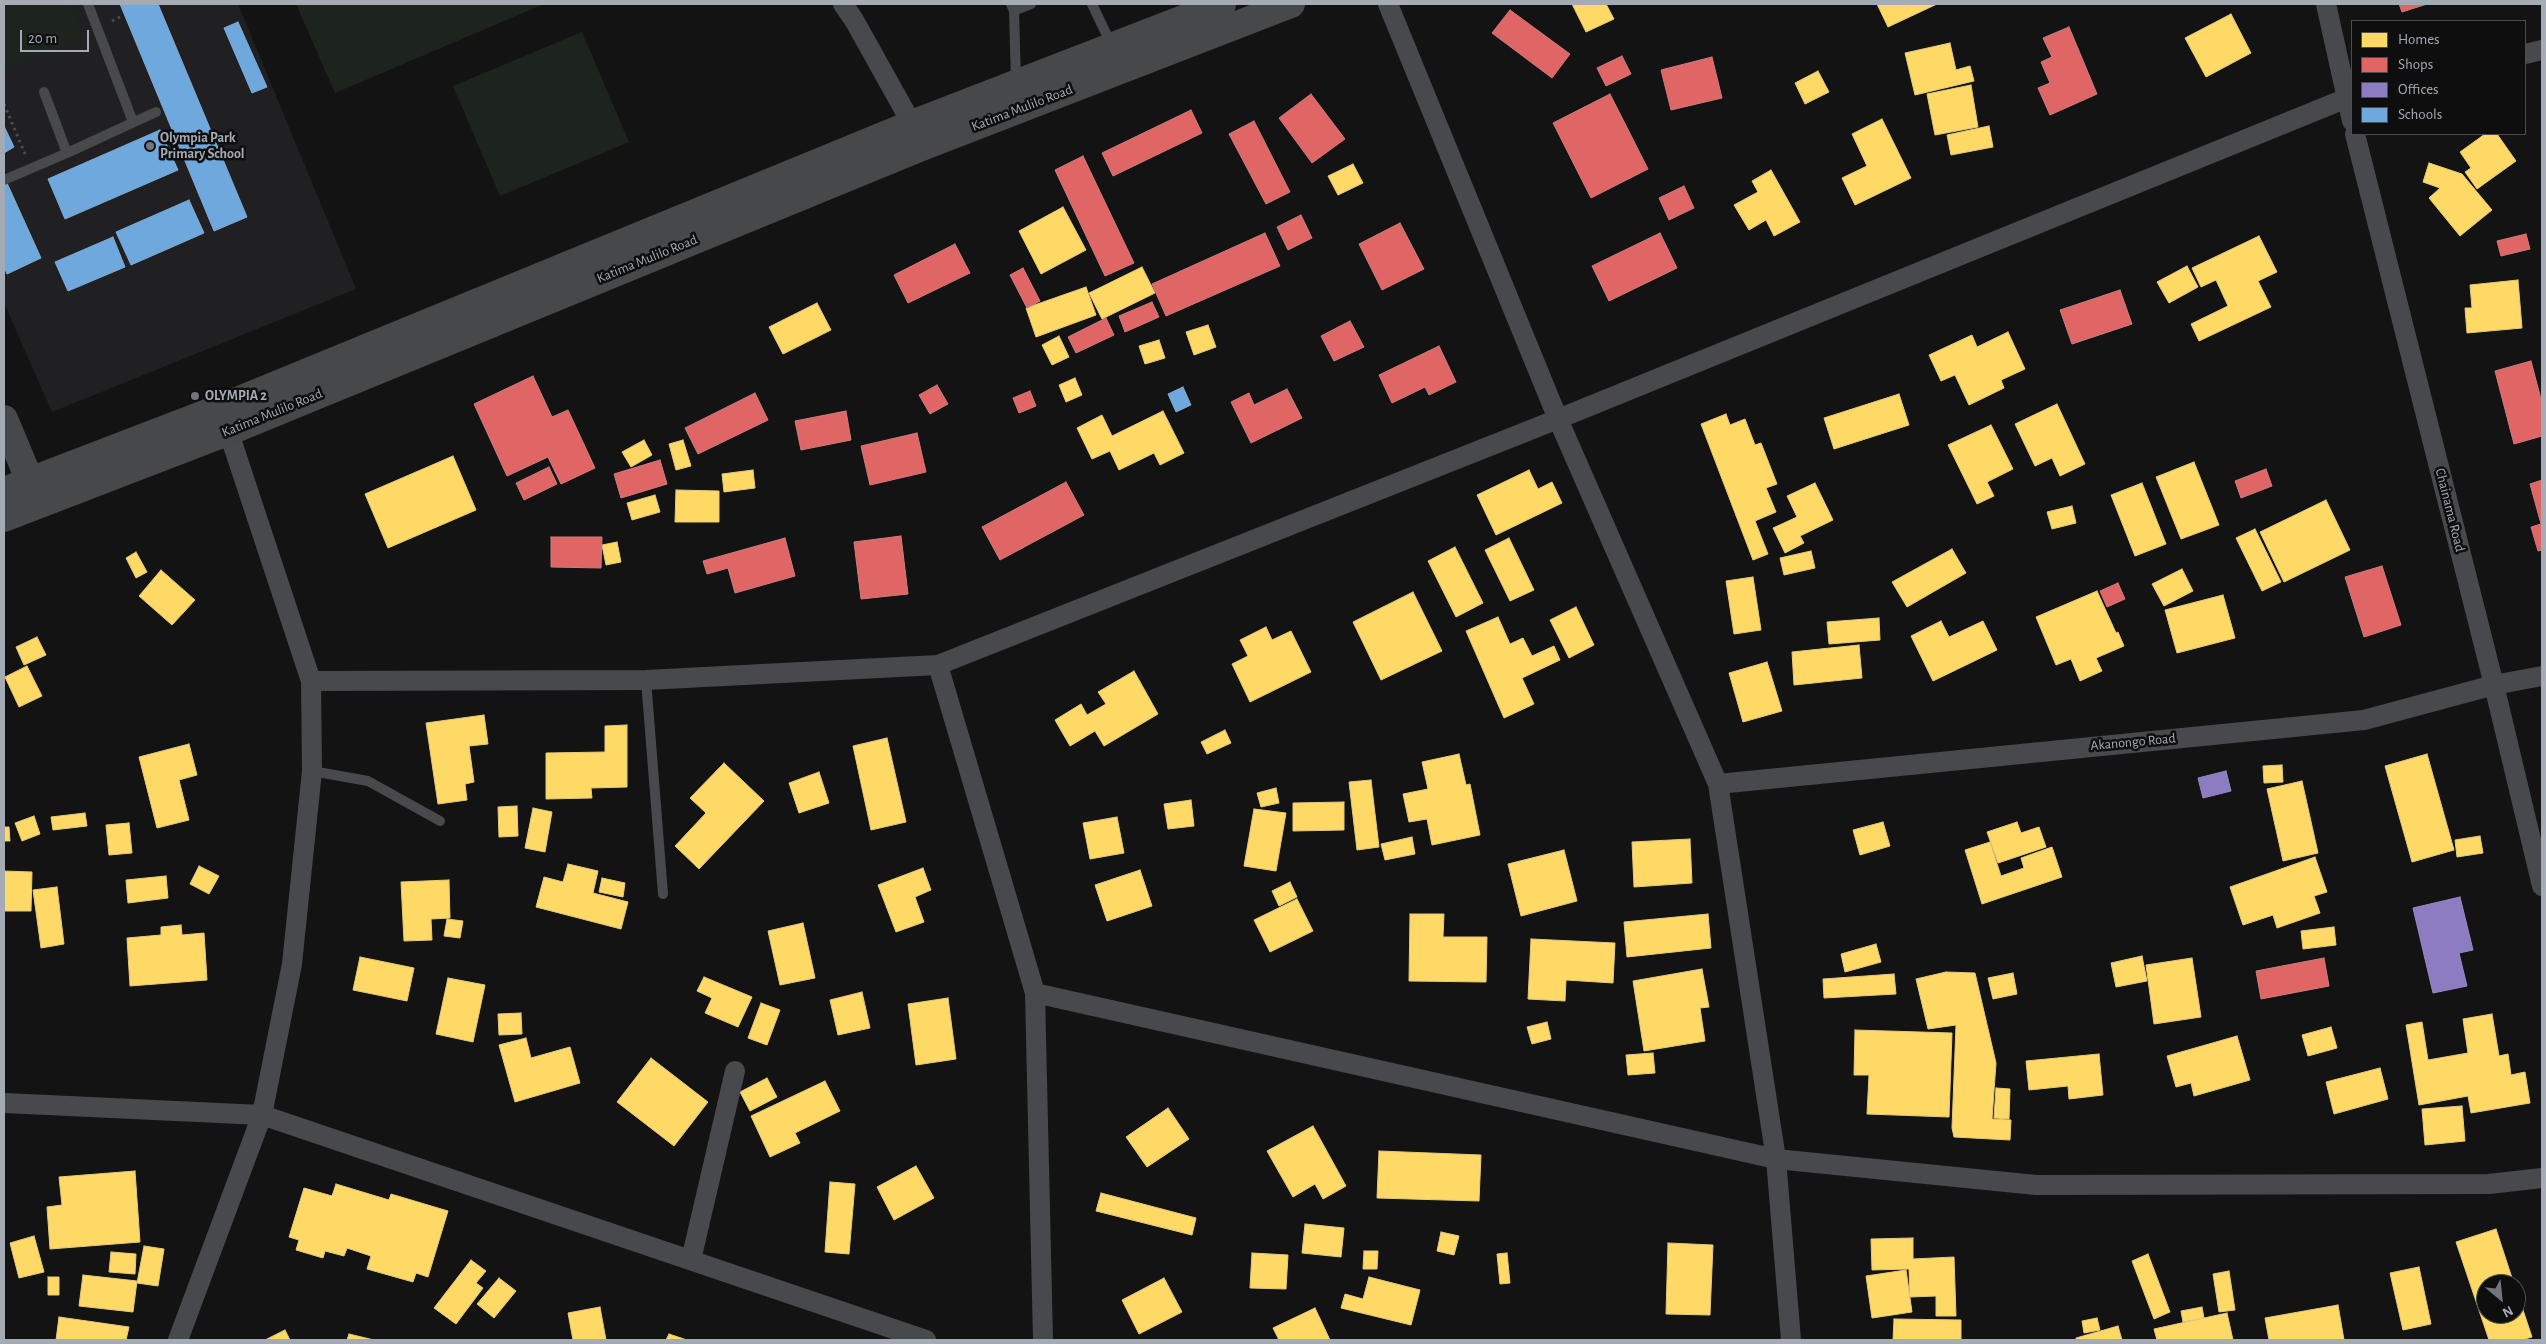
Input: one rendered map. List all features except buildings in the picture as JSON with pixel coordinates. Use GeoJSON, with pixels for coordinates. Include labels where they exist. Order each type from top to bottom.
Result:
{"type":"FeatureCollection","features":[{"type":"Feature","properties":{"kind":"main road","name":"Katima Mulilo Road"},"geometry":{"type":"LineString","coordinates":[[225,420],[912,124],[1020,95],[1117,58],[1291,4]]}},
{"type":"Feature","properties":{"kind":"main road","name":"Katima Mulilo Road"},"geometry":{"type":"LineString","coordinates":[[1117,58],[1213,5]]}},
{"type":"Feature","properties":{"kind":"main road","name":"Katima Mulilo Road"},"geometry":{"type":"LineString","coordinates":[[4,518],[35,492],[225,420],[919,148],[1020,95]]}},
{"type":"Feature","properties":{"kind":"main road"},"geometry":{"type":"LineString","coordinates":[[4,420],[35,492]]}},
{"type":"Feature","properties":{"kind":"main road","name":"Katima Mulilo Road"},"geometry":{"type":"LineString","coordinates":[[4,491],[35,492]]}},
{"type":"Feature","properties":{"kind":"street"},"geometry":{"type":"LineString","coordinates":[[843,4],[854,20],[912,124]]}},
{"type":"Feature","properties":{"kind":"street"},"geometry":{"type":"LineString","coordinates":[[1388,4],[1558,419],[1718,784],[1776,1159],[1791,1340]]}},
{"type":"Feature","properties":{"kind":"street"},"geometry":{"type":"LineString","coordinates":[[2326,4],[2349,96],[2351,113]]}},
{"type":"Feature","properties":{"kind":"street"},"geometry":{"type":"LineString","coordinates":[[2526,54],[2542,50]]}},
{"type":"Feature","properties":{"kind":"street"},"geometry":{"type":"LineString","coordinates":[[311,681],[646,680],[938,665],[1558,419],[2349,96]]}},
{"type":"Feature","properties":{"kind":"street","name":"Chainama Road"},"geometry":{"type":"LineString","coordinates":[[2355,135],[2494,685],[2542,886]]}},
{"type":"Feature","properties":{"kind":"street"},"geometry":{"type":"LineString","coordinates":[[178,1340],[262,1114],[292,964],[312,771],[311,681],[225,420]]}},
{"type":"Feature","properties":{"kind":"street"},"geometry":{"type":"LineString","coordinates":[[938,665],[1035,993],[1043,1340]]}},
{"type":"Feature","properties":{"kind":"street","name":"Akanongo Road"},"geometry":{"type":"LineString","coordinates":[[1718,784],[2364,720],[2494,685],[2542,676]]}},
{"type":"Feature","properties":{"kind":"street"},"geometry":{"type":"LineString","coordinates":[[1035,993],[1776,1159],[2036,1184],[2489,1184],[2542,1178]]}},
{"type":"Feature","properties":{"kind":"street"},"geometry":{"type":"LineString","coordinates":[[691,1260],[735,1071]]}},
{"type":"Feature","properties":{"kind":"street"},"geometry":{"type":"LineString","coordinates":[[4,1103],[262,1114],[926,1340]]}},
{"type":"Feature","properties":{"kind":"lane"},"geometry":{"type":"LineString","coordinates":[[88,4],[133,122]]}},
{"type":"Feature","properties":{"kind":"lane"},"geometry":{"type":"LineString","coordinates":[[1020,95],[1013,7],[1031,4]]}},
{"type":"Feature","properties":{"kind":"lane"},"geometry":{"type":"LineString","coordinates":[[1092,4],[1117,58]]}},
{"type":"Feature","properties":{"kind":"lane"},"geometry":{"type":"LineString","coordinates":[[44,92],[67,153]]}},
{"type":"Feature","properties":{"kind":"lane"},"geometry":{"type":"LineString","coordinates":[[4,180],[156,112]]}},
{"type":"Feature","properties":{"kind":"lane"},"geometry":{"type":"LineString","coordinates":[[646,680],[663,894]]}},
{"type":"Feature","properties":{"kind":"lane"},"geometry":{"type":"LineString","coordinates":[[312,771],[368,781],[440,822]]}},
{"type":"Feature","properties":{"kind":"path"},"geometry":{"type":"LineString","coordinates":[[4,104],[31,169]]}},
{"type":"Feature","properties":{"kind":"shaded area","name":"Olympia Park Primary School"},"geometry":{"type":"Polygon","coordinates":[[[4,4],[238,4],[356,289],[52,412],[4,303],[4,4]]]}},
{"type":"Feature","properties":{"kind":"shaded area"},"geometry":{"type":"Polygon","coordinates":[[[4,4],[71,4],[84,36],[4,69],[4,4]]]}},
{"type":"Feature","properties":{"kind":"shaded area"},"geometry":{"type":"Polygon","coordinates":[[[296,4],[544,4],[335,93],[296,4]]]}},
{"type":"Feature","properties":{"kind":"shaded area"},"geometry":{"type":"Polygon","coordinates":[[[582,32],[629,142],[500,196],[453,86],[582,32]]]}},
{"type":"Feature","properties":{"kind":"place","name":"Olympia Park Primary School"},"geometry":{"type":"Point","coordinates":[150,146]}},
{"type":"Feature","properties":{"kind":"place","name":"OLYMPIA 2"},"geometry":{"type":"Point","coordinates":[195,396]}}]}
